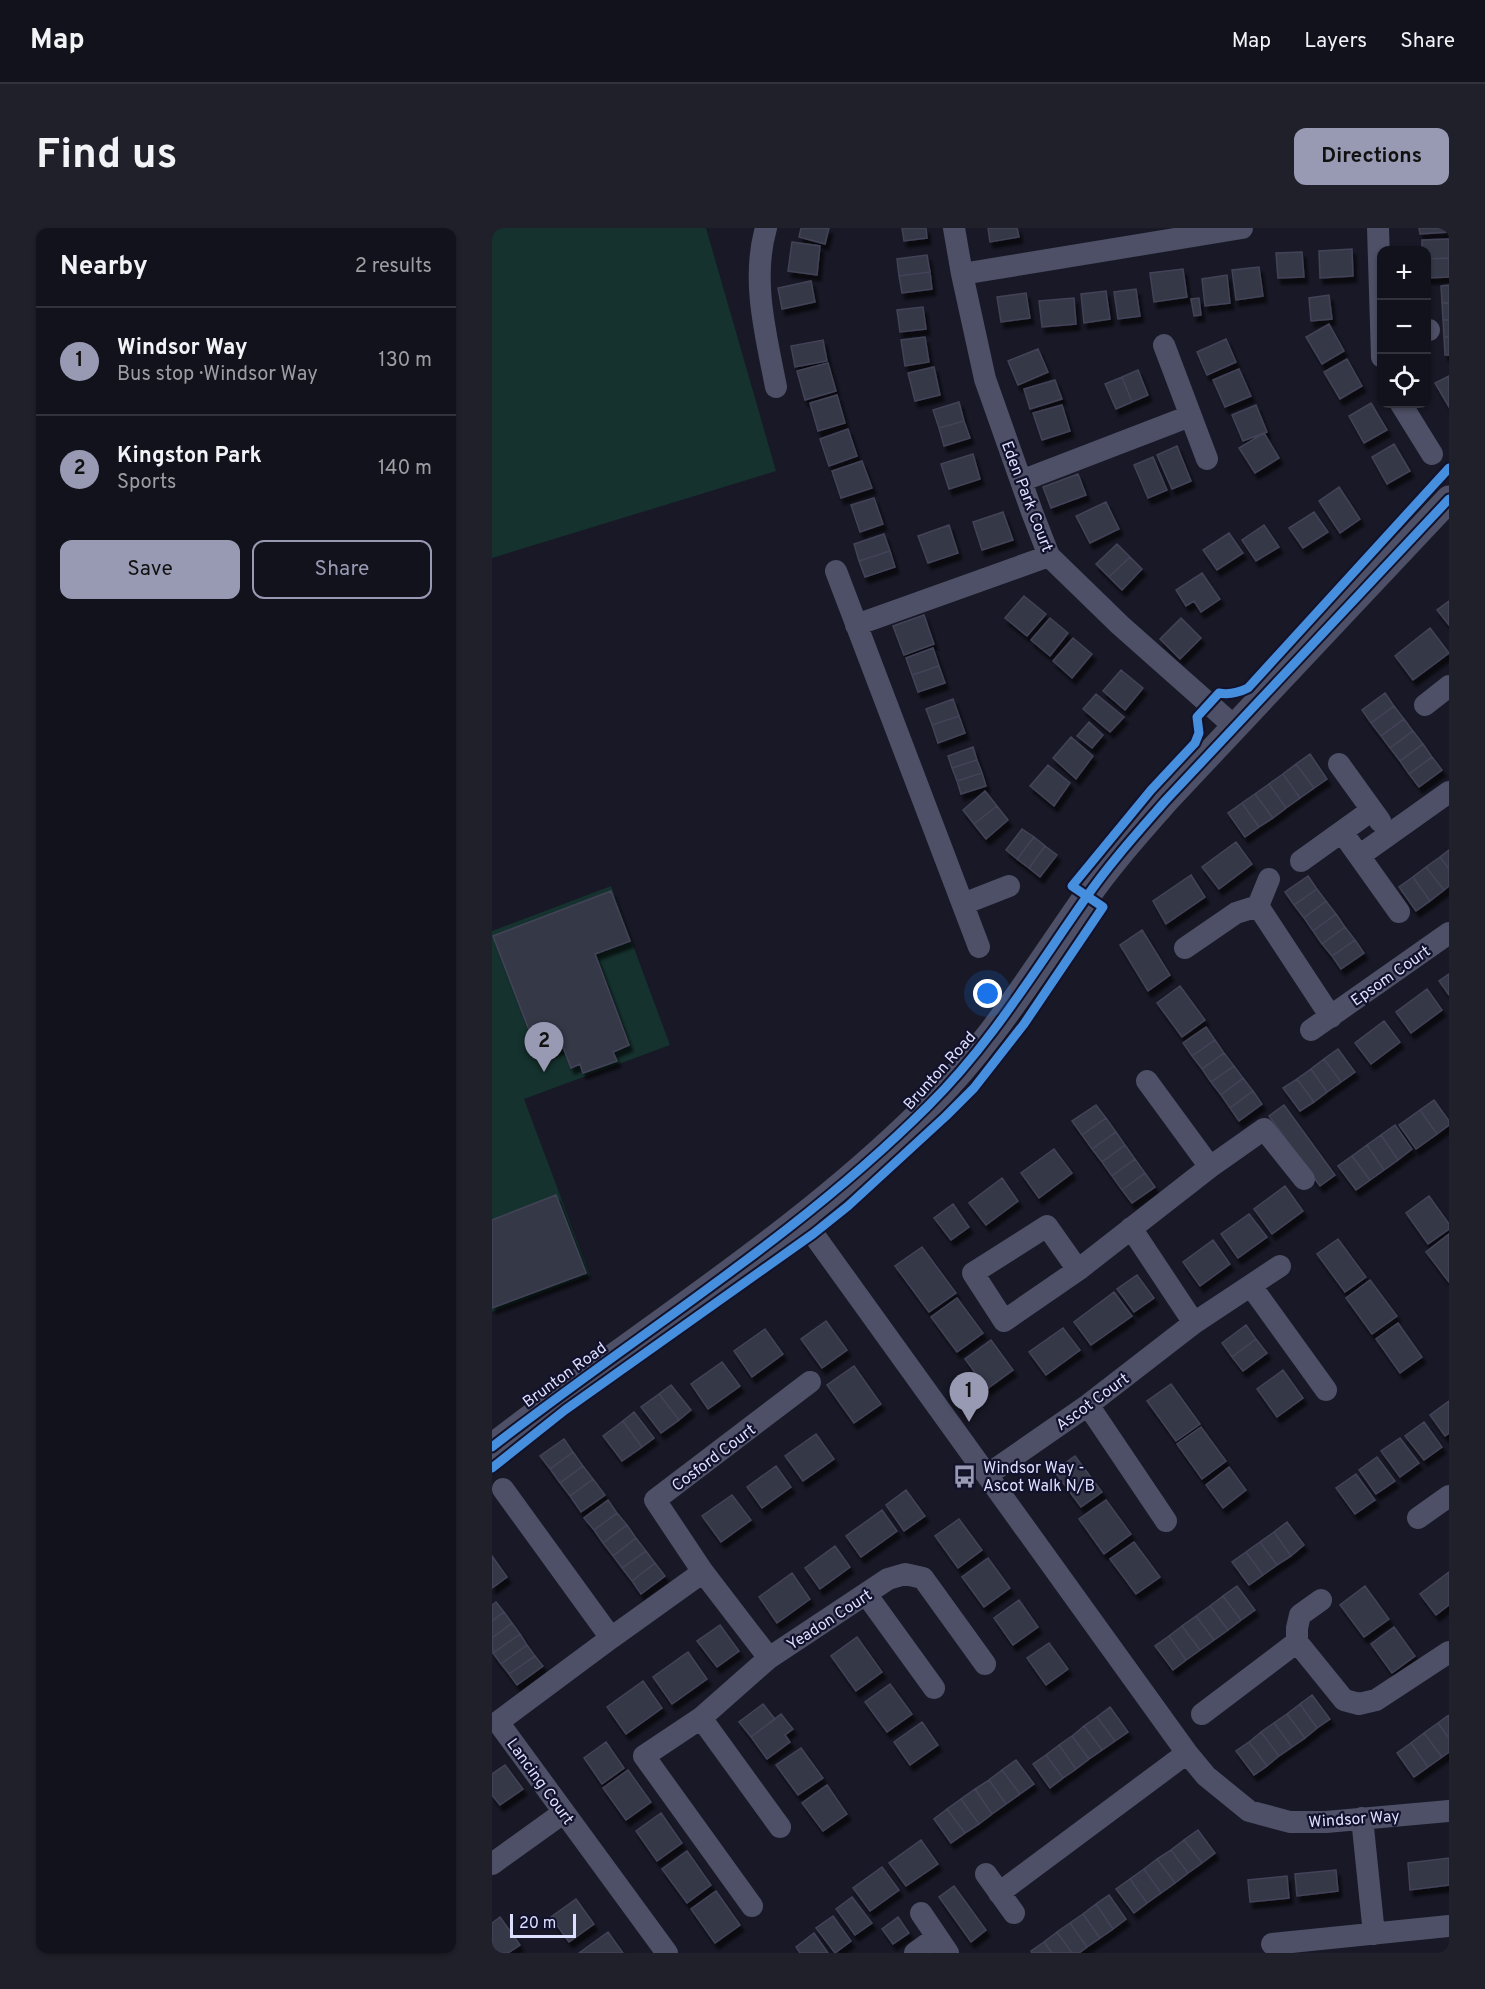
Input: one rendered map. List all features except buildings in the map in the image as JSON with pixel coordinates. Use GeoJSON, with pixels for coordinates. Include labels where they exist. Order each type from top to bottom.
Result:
{"type":"FeatureCollection","features":[{"type":"Feature","properties":{"kind":"street"},"geometry":{"type":"LineString","coordinates":[[766,228],[761,244],[759,284],[776,387]]}},
{"type":"Feature","properties":{"kind":"street","name":"Eden Park Court"},"geometry":{"type":"LineString","coordinates":[[954,228],[985,379],[1049,556],[1120,625],[1234,727]]}},
{"type":"Feature","properties":{"kind":"street"},"geometry":{"type":"LineString","coordinates":[[962,274],[1173,233],[1242,228]]}},
{"type":"Feature","properties":{"kind":"street"},"geometry":{"type":"LineString","coordinates":[[1378,228],[1380,300]]}},
{"type":"Feature","properties":{"kind":"street"},"geometry":{"type":"LineString","coordinates":[[1164,345],[1207,459]]}},
{"type":"Feature","properties":{"kind":"street"},"geometry":{"type":"LineString","coordinates":[[1403,408],[1432,454]]}},
{"type":"Feature","properties":{"kind":"street"},"geometry":{"type":"LineString","coordinates":[[1021,481],[1190,416]]}},
{"type":"Feature","properties":{"kind":"street","name":"Brunton Road"},"geometry":{"type":"LineString","coordinates":[[492,1447],[801,1217],[894,1140],[962,1071],[1087,897],[1166,800],[1449,499]]}},
{"type":"Feature","properties":{"kind":"street"},"geometry":{"type":"LineString","coordinates":[[856,625],[1049,556]]}},
{"type":"Feature","properties":{"kind":"street"},"geometry":{"type":"LineString","coordinates":[[836,571],[979,946]]}},
{"type":"Feature","properties":{"kind":"street"},"geometry":{"type":"LineString","coordinates":[[1425,705],[1449,686]]}},
{"type":"Feature","properties":{"kind":"street"},"geometry":{"type":"LineString","coordinates":[[1339,764],[1389,834]]}},
{"type":"Feature","properties":{"kind":"street"},"geometry":{"type":"LineString","coordinates":[[1359,856],[1449,792]]}},
{"type":"Feature","properties":{"kind":"street"},"geometry":{"type":"LineString","coordinates":[[1301,861],[1372,810]]}},
{"type":"Feature","properties":{"kind":"street"},"geometry":{"type":"LineString","coordinates":[[1342,832],[1399,912]]}},
{"type":"Feature","properties":{"kind":"street"},"geometry":{"type":"LineString","coordinates":[[1258,906],[1269,879]]}},
{"type":"Feature","properties":{"kind":"street"},"geometry":{"type":"LineString","coordinates":[[963,904],[1010,886]]}},
{"type":"Feature","properties":{"kind":"street"},"geometry":{"type":"LineString","coordinates":[[1185,948],[1236,913],[1258,906]]}},
{"type":"Feature","properties":{"kind":"street"},"geometry":{"type":"LineString","coordinates":[[1258,906],[1331,1017]]}},
{"type":"Feature","properties":{"kind":"street","name":"Epsom Court"},"geometry":{"type":"LineString","coordinates":[[1311,1030],[1449,933]]}},
{"type":"Feature","properties":{"kind":"street"},"geometry":{"type":"LineString","coordinates":[[1147,1081],[1210,1167]]}},
{"type":"Feature","properties":{"kind":"street"},"geometry":{"type":"LineString","coordinates":[[1078,1270],[1047,1226],[973,1273],[1004,1321],[1078,1270],[1210,1167],[1264,1129],[1304,1179]]}},
{"type":"Feature","properties":{"kind":"street","name":"Windsor Way"},"geometry":{"type":"LineString","coordinates":[[801,1217],[1187,1753],[1206,1776],[1249,1811],[1290,1822],[1326,1822],[1449,1811]]}},
{"type":"Feature","properties":{"kind":"street"},"geometry":{"type":"LineString","coordinates":[[1131,1228],[1194,1323]]}},
{"type":"Feature","properties":{"kind":"street","name":"Ascot Court"},"geometry":{"type":"LineString","coordinates":[[987,1475],[1088,1405],[1194,1323],[1280,1266]]}},
{"type":"Feature","properties":{"kind":"street"},"geometry":{"type":"LineString","coordinates":[[1251,1286],[1326,1389]]}},
{"type":"Feature","properties":{"kind":"street","name":"Cosford Court"},"geometry":{"type":"LineString","coordinates":[[703,1572],[655,1500],[810,1382]]}},
{"type":"Feature","properties":{"kind":"street"},"geometry":{"type":"LineString","coordinates":[[1088,1405],[1166,1521]]}},
{"type":"Feature","properties":{"kind":"street"},"geometry":{"type":"LineString","coordinates":[[503,1489],[611,1638]]}},
{"type":"Feature","properties":{"kind":"street"},"geometry":{"type":"LineString","coordinates":[[1418,1518],[1449,1496]]}},
{"type":"Feature","properties":{"kind":"street","name":"Lancing Court"},"geometry":{"type":"LineString","coordinates":[[667,1953],[495,1724],[703,1572]]}},
{"type":"Feature","properties":{"kind":"street","name":"Yeadon Court"},"geometry":{"type":"LineString","coordinates":[[703,1572],[769,1658]]}},
{"type":"Feature","properties":{"kind":"street","name":"Yeadon Court"},"geometry":{"type":"LineString","coordinates":[[752,1906],[644,1756],[701,1718],[769,1658],[888,1579],[904,1574],[923,1578],[985,1664]]}},
{"type":"Feature","properties":{"kind":"street"},"geometry":{"type":"LineString","coordinates":[[866,1594],[934,1688]]}},
{"type":"Feature","properties":{"kind":"street"},"geometry":{"type":"LineString","coordinates":[[1321,1600],[1300,1615],[1297,1628],[1298,1642],[1344,1700],[1359,1704],[1376,1700],[1449,1652]]}},
{"type":"Feature","properties":{"kind":"street"},"geometry":{"type":"LineString","coordinates":[[1202,1714],[1298,1642]]}},
{"type":"Feature","properties":{"kind":"street"},"geometry":{"type":"LineString","coordinates":[[701,1718],[780,1827]]}},
{"type":"Feature","properties":{"kind":"street"},"geometry":{"type":"LineString","coordinates":[[999,1893],[1187,1753]]}},
{"type":"Feature","properties":{"kind":"street"},"geometry":{"type":"LineString","coordinates":[[492,1864],[563,1813]]}},
{"type":"Feature","properties":{"kind":"street"},"geometry":{"type":"LineString","coordinates":[[1362,1818],[1374,1934]]}},
{"type":"Feature","properties":{"kind":"street"},"geometry":{"type":"LineString","coordinates":[[986,1874],[1014,1913]]}},
{"type":"Feature","properties":{"kind":"street"},"geometry":{"type":"LineString","coordinates":[[915,1953],[943,1945],[921,1913]]}},
{"type":"Feature","properties":{"kind":"street"},"geometry":{"type":"LineString","coordinates":[[1272,1944],[1449,1926]]}},
{"type":"Feature","properties":{"kind":"green space"},"geometry":{"type":"Polygon","coordinates":[[[492,228],[706,228],[776,471],[492,558],[492,228]]]}},
{"type":"Feature","properties":{"kind":"green space"},"geometry":{"type":"Polygon","coordinates":[[[611,886],[670,1045],[524,1099],[590,1275],[492,1312],[492,931],[611,886]]]}},
{"type":"Feature","properties":{"kind":"cycle path"},"geometry":{"type":"LineString","coordinates":[[492,1468],[565,1410],[813,1234],[848,1206],[974,1088],[1024,1024],[1103,907],[1072,886],[1151,790],[1195,743],[1199,733],[1197,717],[1219,693],[1234,693],[1248,688],[1449,468]]}},
{"type":"Feature","properties":{"kind":"cycle path"},"geometry":{"type":"LineString","coordinates":[[492,1447],[771,1242],[878,1154],[928,1106],[972,1058],[992,1032],[1094,886],[1134,836],[1449,499]]}},
{"type":"Feature","properties":{"kind":"place","name":"Kingston Park"},"geometry":{"type":"Point","coordinates":[544,1072]}},
{"type":"Feature","properties":{"kind":"place","name":"Windsor Way"},"geometry":{"type":"Point","coordinates":[969,1422]}},
{"type":"Feature","properties":{"kind":"place","name":"Windsor Way - Ascot Walk N/B"},"geometry":{"type":"Point","coordinates":[965,1476]}}]}
